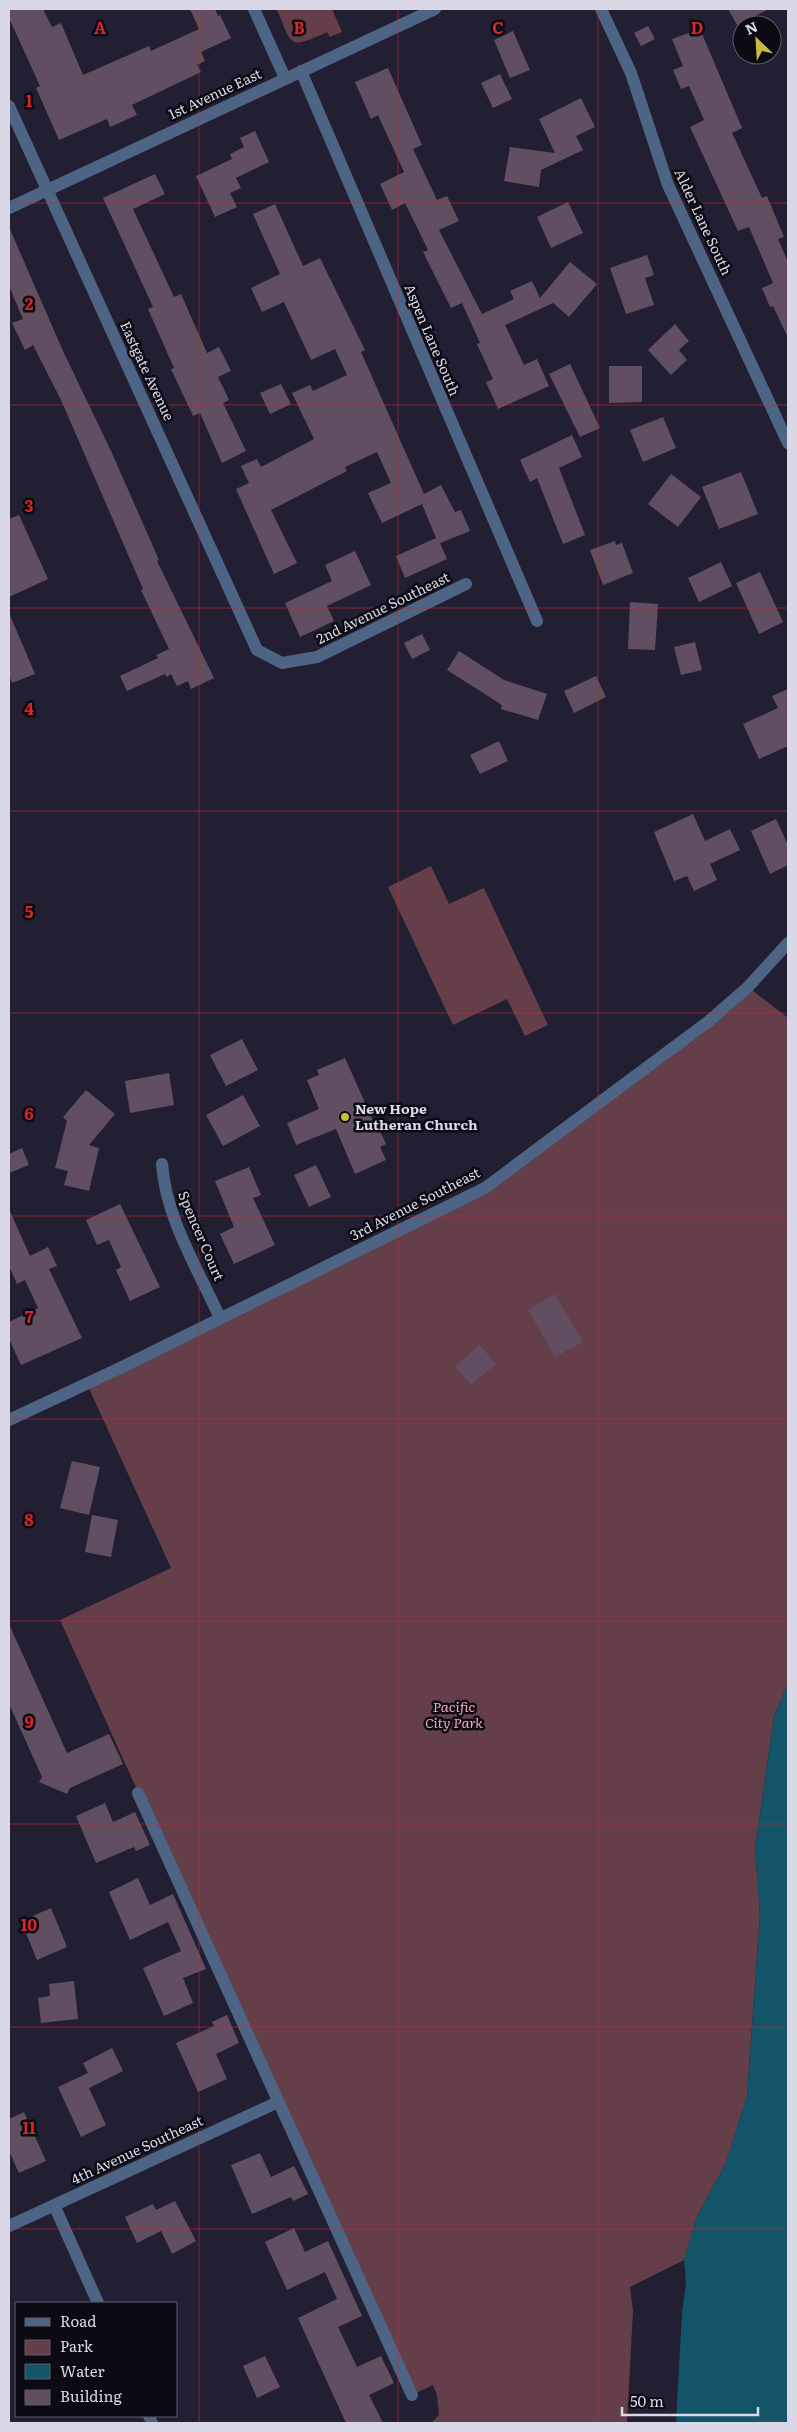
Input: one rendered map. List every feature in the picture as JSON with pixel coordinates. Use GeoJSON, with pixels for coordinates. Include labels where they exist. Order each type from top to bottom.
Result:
{"type":"FeatureCollection","features":[{"type":"Feature","properties":{"kind":"street"},"geometry":{"type":"LineString","coordinates":[[254,9],[285,78]]}},
{"type":"Feature","properties":{"kind":"street","name":"1st Avenue East"},"geometry":{"type":"LineString","coordinates":[[9,208],[435,9]]}},
{"type":"Feature","properties":{"kind":"street","name":"Alder Lane South"},"geometry":{"type":"LineString","coordinates":[[601,9],[631,73],[668,185],[788,443]]}},
{"type":"Feature","properties":{"kind":"street","name":"Aspen Lane South"},"geometry":{"type":"LineString","coordinates":[[301,71],[537,621]]}},
{"type":"Feature","properties":{"kind":"street","name":"Eastgate Avenue"},"geometry":{"type":"LineString","coordinates":[[9,106],[257,650]]}},
{"type":"Feature","properties":{"kind":"street","name":"2nd Avenue Southeast"},"geometry":{"type":"LineString","coordinates":[[257,650],[282,663],[317,657],[466,584]]}},
{"type":"Feature","properties":{"kind":"street","name":"3rd Avenue Southeast"},"geometry":{"type":"LineString","coordinates":[[9,1420],[485,1188],[709,1021],[748,987],[788,943]]}},
{"type":"Feature","properties":{"kind":"street","name":"Spencer Court"},"geometry":{"type":"LineString","coordinates":[[162,1164],[164,1185],[170,1210],[220,1318]]}},
{"type":"Feature","properties":{"kind":"street"},"geometry":{"type":"LineString","coordinates":[[138,1793],[412,2395]]}},
{"type":"Feature","properties":{"kind":"street","name":"4th Avenue Southeast"},"geometry":{"type":"LineString","coordinates":[[9,2226],[278,2102]]}},
{"type":"Feature","properties":{"kind":"street"},"geometry":{"type":"LineString","coordinates":[[54,2205],[98,2302]]}},
{"type":"Feature","properties":{"kind":"green space"},"geometry":{"type":"Polygon","coordinates":[[[277,9],[332,9],[342,32],[330,37],[327,32],[305,41],[293,41],[286,31],[277,9]]]}},
{"type":"Feature","properties":{"kind":"green space"},"geometry":{"type":"Polygon","coordinates":[[[431,866],[449,904],[484,888],[548,1025],[525,1036],[507,999],[453,1025],[388,887],[431,866]]]}},
{"type":"Feature","properties":{"kind":"green space","name":"Pacific City Park"},"geometry":{"type":"Polygon","coordinates":[[[748,987],[788,1018],[788,1684],[774,1716],[755,1848],[760,1914],[747,2096],[726,2163],[697,2216],[684,2260],[630,2287],[633,2311],[627,2423],[431,2423],[439,2415],[437,2395],[433,2385],[412,2395],[60,1620],[171,1568],[87,1384],[485,1188],[748,987]]]}},
{"type":"Feature","properties":{"kind":"water"},"geometry":{"type":"Polygon","coordinates":[[[788,1684],[788,2423],[676,2423],[682,2313],[686,2283],[684,2260],[697,2216],[726,2163],[747,2096],[760,1914],[755,1849],[774,1716],[788,1684]]]}},
{"type":"Feature","properties":{"kind":"building"},"geometry":{"type":"Polygon","coordinates":[[[9,9],[43,9],[52,27],[61,23],[83,75],[149,46],[151,51],[199,29],[190,9],[215,9],[231,38],[201,52],[205,61],[197,65],[201,72],[132,105],[137,115],[110,127],[107,119],[59,140],[36,88],[40,86],[9,18],[9,9]]]}},
{"type":"Feature","properties":{"kind":"building"},"geometry":{"type":"Polygon","coordinates":[[[728,9],[769,9],[757,15],[732,16],[728,9]]]}},
{"type":"Feature","properties":{"kind":"building"},"geometry":{"type":"Polygon","coordinates":[[[648,26],[655,39],[641,46],[634,33],[648,26]]]}},
{"type":"Feature","properties":{"kind":"building"},"geometry":{"type":"Polygon","coordinates":[[[700,29],[742,128],[732,133],[762,198],[767,196],[784,237],[778,239],[788,262],[788,338],[773,306],[770,307],[762,288],[773,283],[749,227],[738,231],[690,127],[704,120],[689,86],[681,89],[673,70],[683,66],[672,39],[700,29]]]}},
{"type":"Feature","properties":{"kind":"building"},"geometry":{"type":"Polygon","coordinates":[[[513,31],[530,70],[510,78],[494,40],[513,31]]]}},
{"type":"Feature","properties":{"kind":"building"},"geometry":{"type":"Polygon","coordinates":[[[388,68],[422,145],[413,149],[437,200],[447,196],[459,221],[439,230],[482,314],[514,299],[510,291],[532,281],[540,298],[570,262],[597,284],[569,317],[553,303],[505,325],[524,365],[537,359],[549,386],[498,409],[486,382],[493,379],[477,344],[480,343],[462,303],[451,308],[423,252],[428,250],[405,203],[392,210],[380,184],[404,172],[378,115],[371,119],[355,82],[388,68]]]}},
{"type":"Feature","properties":{"kind":"building"},"geometry":{"type":"Polygon","coordinates":[[[500,74],[512,99],[493,108],[481,83],[500,74]]]}},
{"type":"Feature","properties":{"kind":"building"},"geometry":{"type":"Polygon","coordinates":[[[581,98],[595,127],[576,136],[583,150],[541,170],[539,187],[504,181],[510,147],[555,153],[539,119],[581,98]]]}},
{"type":"Feature","properties":{"kind":"building"},"geometry":{"type":"Polygon","coordinates":[[[255,131],[269,162],[236,178],[241,188],[230,193],[237,207],[215,217],[196,176],[232,159],[230,154],[244,147],[240,138],[255,131]]]}},
{"type":"Feature","properties":{"kind":"building"},"geometry":{"type":"Polygon","coordinates":[[[155,174],[165,194],[133,209],[174,297],[181,294],[207,353],[219,347],[231,371],[218,377],[229,400],[223,403],[246,451],[222,463],[200,413],[193,416],[171,369],[174,368],[148,309],[153,307],[103,198],[155,174]]]}},
{"type":"Feature","properties":{"kind":"building"},"geometry":{"type":"Polygon","coordinates":[[[568,202],[583,233],[551,248],[537,217],[568,202]]]}},
{"type":"Feature","properties":{"kind":"building"},"geometry":{"type":"Polygon","coordinates":[[[275,204],[303,266],[320,258],[365,350],[361,352],[424,494],[441,485],[455,512],[461,510],[470,531],[440,543],[447,559],[405,578],[396,556],[436,538],[422,504],[382,523],[368,493],[391,483],[377,452],[345,467],[347,471],[271,510],[297,563],[274,574],[236,489],[249,483],[241,466],[257,459],[261,467],[314,439],[292,393],[310,385],[313,391],[347,375],[335,349],[311,360],[284,302],[262,312],[251,288],[280,274],[253,214],[275,204]]]}},
{"type":"Feature","properties":{"kind":"building"},"geometry":{"type":"Polygon","coordinates":[[[9,227],[63,351],[111,451],[159,560],[157,561],[214,678],[191,689],[188,681],[177,686],[171,674],[167,677],[165,674],[127,691],[120,676],[158,658],[156,655],[169,649],[141,590],[143,589],[61,400],[33,345],[25,350],[12,323],[23,319],[9,286],[9,227]]]}},
{"type":"Feature","properties":{"kind":"building"},"geometry":{"type":"Polygon","coordinates":[[[647,255],[654,275],[645,278],[654,305],[626,314],[610,268],[647,255]]]}},
{"type":"Feature","properties":{"kind":"building"},"geometry":{"type":"Polygon","coordinates":[[[675,324],[689,341],[679,350],[687,360],[671,375],[648,350],[675,324]]]}},
{"type":"Feature","properties":{"kind":"building"},"geometry":{"type":"Polygon","coordinates":[[[570,364],[600,428],[580,437],[549,374],[570,364]]]}},
{"type":"Feature","properties":{"kind":"building"},"geometry":{"type":"Polygon","coordinates":[[[609,366],[642,366],[642,402],[609,403],[609,366]]]}},
{"type":"Feature","properties":{"kind":"building"},"geometry":{"type":"Polygon","coordinates":[[[281,384],[291,404],[270,414],[260,393],[281,384]]]}},
{"type":"Feature","properties":{"kind":"building"},"geometry":{"type":"Polygon","coordinates":[[[663,417],[676,448],[643,462],[630,430],[663,417]]]}},
{"type":"Feature","properties":{"kind":"building"},"geometry":{"type":"Polygon","coordinates":[[[572,435],[582,457],[559,468],[585,535],[563,544],[537,478],[530,482],[520,460],[572,435]]]}},
{"type":"Feature","properties":{"kind":"building"},"geometry":{"type":"Polygon","coordinates":[[[741,472],[758,514],[719,529],[702,487],[741,472]]]}},
{"type":"Feature","properties":{"kind":"building"},"geometry":{"type":"Polygon","coordinates":[[[671,474],[701,497],[678,527],[648,504],[671,474]]]}},
{"type":"Feature","properties":{"kind":"building"},"geometry":{"type":"Polygon","coordinates":[[[19,515],[48,579],[9,597],[9,519],[19,515]]]}},
{"type":"Feature","properties":{"kind":"building"},"geometry":{"type":"Polygon","coordinates":[[[615,541],[616,545],[622,543],[633,573],[603,585],[590,550],[615,541]]]}},
{"type":"Feature","properties":{"kind":"building"},"geometry":{"type":"Polygon","coordinates":[[[355,551],[371,585],[327,606],[334,621],[300,637],[285,603],[332,581],[325,565],[355,551]]]}},
{"type":"Feature","properties":{"kind":"building"},"geometry":{"type":"Polygon","coordinates":[[[721,562],[732,586],[699,602],[688,578],[721,562]]]}},
{"type":"Feature","properties":{"kind":"building"},"geometry":{"type":"Polygon","coordinates":[[[760,572],[783,622],[759,634],[736,583],[760,572]]]}},
{"type":"Feature","properties":{"kind":"building"},"geometry":{"type":"Polygon","coordinates":[[[630,602],[658,604],[655,650],[628,649],[630,602]]]}},
{"type":"Feature","properties":{"kind":"building"},"geometry":{"type":"Polygon","coordinates":[[[9,613],[35,674],[12,683],[9,675],[9,613]]]}},
{"type":"Feature","properties":{"kind":"building"},"geometry":{"type":"Polygon","coordinates":[[[422,634],[430,650],[412,659],[404,643],[422,634]]]}},
{"type":"Feature","properties":{"kind":"building"},"geometry":{"type":"Polygon","coordinates":[[[695,642],[702,670],[681,675],[674,647],[695,642]]]}},
{"type":"Feature","properties":{"kind":"building"},"geometry":{"type":"Polygon","coordinates":[[[459,651],[504,680],[547,694],[538,720],[501,709],[502,705],[447,670],[459,651]]]}},
{"type":"Feature","properties":{"kind":"building"},"geometry":{"type":"Polygon","coordinates":[[[596,676],[606,697],[574,713],[564,691],[596,676]]]}},
{"type":"Feature","properties":{"kind":"building"},"geometry":{"type":"Polygon","coordinates":[[[788,689],[788,746],[759,759],[743,724],[778,708],[772,696],[788,689]]]}},
{"type":"Feature","properties":{"kind":"building"},"geometry":{"type":"Polygon","coordinates":[[[499,741],[508,761],[480,774],[470,755],[499,741]]]}},
{"type":"Feature","properties":{"kind":"building"},"geometry":{"type":"Polygon","coordinates":[[[693,814],[705,841],[730,829],[740,850],[710,864],[717,880],[694,891],[687,876],[674,881],[654,832],[693,814]]]}},
{"type":"Feature","properties":{"kind":"building"},"geometry":{"type":"Polygon","coordinates":[[[776,819],[788,845],[788,865],[770,874],[751,831],[776,819]]]}},
{"type":"Feature","properties":{"kind":"building"},"geometry":{"type":"Polygon","coordinates":[[[242,1039],[258,1070],[226,1086],[210,1055],[242,1039]]]}},
{"type":"Feature","properties":{"kind":"building","name":"New Hope Lutheran Church"},"geometry":{"type":"Polygon","coordinates":[[[345,1058],[378,1132],[380,1131],[386,1144],[380,1147],[386,1160],[355,1174],[336,1129],[296,1145],[287,1123],[319,1109],[307,1080],[319,1075],[317,1070],[345,1058]]]}},
{"type":"Feature","properties":{"kind":"building"},"geometry":{"type":"Polygon","coordinates":[[[169,1073],[174,1105],[130,1113],[125,1081],[169,1073]]]}},
{"type":"Feature","properties":{"kind":"building"},"geometry":{"type":"Polygon","coordinates":[[[86,1090],[115,1114],[89,1145],[99,1148],[89,1191],[64,1185],[68,1171],[55,1168],[67,1121],[63,1117],[86,1090]]]}},
{"type":"Feature","properties":{"kind":"building"},"geometry":{"type":"Polygon","coordinates":[[[243,1095],[260,1126],[223,1146],[206,1115],[243,1095]]]}},
{"type":"Feature","properties":{"kind":"building"},"geometry":{"type":"Polygon","coordinates":[[[22,1148],[29,1165],[9,1173],[9,1154],[22,1148]]]}},
{"type":"Feature","properties":{"kind":"building"},"geometry":{"type":"Polygon","coordinates":[[[316,1165],[331,1197],[309,1207],[294,1175],[316,1165]]]}},
{"type":"Feature","properties":{"kind":"building"},"geometry":{"type":"Polygon","coordinates":[[[249,1167],[261,1195],[253,1198],[275,1245],[234,1264],[220,1234],[234,1227],[215,1181],[249,1167]]]}},
{"type":"Feature","properties":{"kind":"building"},"geometry":{"type":"Polygon","coordinates":[[[120,1204],[160,1287],[130,1301],[116,1270],[121,1267],[109,1240],[97,1245],[86,1220],[120,1204]]]}},
{"type":"Feature","properties":{"kind":"building"},"geometry":{"type":"Polygon","coordinates":[[[9,1209],[30,1256],[48,1247],[57,1266],[49,1269],[82,1338],[21,1365],[9,1339],[9,1322],[38,1308],[25,1280],[17,1284],[9,1266],[9,1209]]]}},
{"type":"Feature","properties":{"kind":"building"},"geometry":{"type":"Polygon","coordinates":[[[555,1294],[583,1342],[555,1357],[528,1310],[555,1294]]]}},
{"type":"Feature","properties":{"kind":"building"},"geometry":{"type":"Polygon","coordinates":[[[480,1345],[496,1364],[471,1385],[455,1366],[480,1345]]]}},
{"type":"Feature","properties":{"kind":"building"},"geometry":{"type":"Polygon","coordinates":[[[72,1461],[100,1467],[89,1515],[60,1508],[72,1461]]]}},
{"type":"Feature","properties":{"kind":"building"},"geometry":{"type":"Polygon","coordinates":[[[92,1515],[118,1520],[111,1557],[85,1552],[92,1515]]]}},
{"type":"Feature","properties":{"kind":"building"},"geometry":{"type":"Polygon","coordinates":[[[9,1624],[67,1753],[109,1734],[123,1764],[70,1788],[67,1794],[39,1782],[42,1777],[9,1704],[9,1624]]]}},
{"type":"Feature","properties":{"kind":"building"},"geometry":{"type":"Polygon","coordinates":[[[105,1803],[113,1822],[135,1812],[150,1845],[136,1851],[134,1847],[96,1863],[76,1816],[105,1803]]]}},
{"type":"Feature","properties":{"kind":"building"},"geometry":{"type":"Polygon","coordinates":[[[138,1878],[150,1905],[173,1894],[206,1969],[183,1978],[193,2003],[164,2016],[143,1968],[181,1951],[168,1922],[130,1940],[109,1892],[138,1878]]]}},
{"type":"Feature","properties":{"kind":"building"},"geometry":{"type":"Polygon","coordinates":[[[51,1908],[67,1947],[37,1960],[21,1921],[51,1908]]]}},
{"type":"Feature","properties":{"kind":"building"},"geometry":{"type":"Polygon","coordinates":[[[74,1981],[78,2019],[41,2023],[38,1998],[50,1996],[49,1984],[74,1981]]]}},
{"type":"Feature","properties":{"kind":"building"},"geometry":{"type":"Polygon","coordinates":[[[227,2015],[239,2043],[216,2054],[227,2079],[198,2092],[176,2043],[214,2026],[212,2022],[227,2015]]]}},
{"type":"Feature","properties":{"kind":"building"},"geometry":{"type":"Polygon","coordinates":[[[112,2048],[123,2071],[89,2088],[106,2125],[81,2137],[58,2087],[88,2073],[83,2063],[112,2048]]]}},
{"type":"Feature","properties":{"kind":"building"},"geometry":{"type":"Polygon","coordinates":[[[24,2112],[46,2161],[19,2173],[9,2151],[9,2119],[24,2112]]]}},
{"type":"Feature","properties":{"kind":"building"},"geometry":{"type":"Polygon","coordinates":[[[260,2153],[271,2177],[294,2166],[308,2194],[293,2201],[291,2197],[252,2214],[231,2165],[260,2153]]]}},
{"type":"Feature","properties":{"kind":"building"},"geometry":{"type":"Polygon","coordinates":[[[175,2201],[196,2241],[172,2254],[161,2231],[137,2243],[125,2217],[153,2204],[156,2210],[175,2201]]]}},
{"type":"Feature","properties":{"kind":"building"},"geometry":{"type":"Polygon","coordinates":[[[294,2228],[305,2252],[328,2241],[362,2316],[338,2327],[357,2367],[381,2356],[394,2383],[369,2395],[383,2423],[346,2423],[329,2386],[298,2318],[337,2299],[325,2272],[287,2290],[265,2242],[294,2228]]]}},
{"type":"Feature","properties":{"kind":"building"},"geometry":{"type":"Polygon","coordinates":[[[265,2356],[280,2387],[257,2398],[243,2366],[265,2356]]]}},
{"type":"Feature","properties":{"kind":"place","name":"New Hope Lutheran Church"},"geometry":{"type":"Point","coordinates":[345,1117]}}]}
